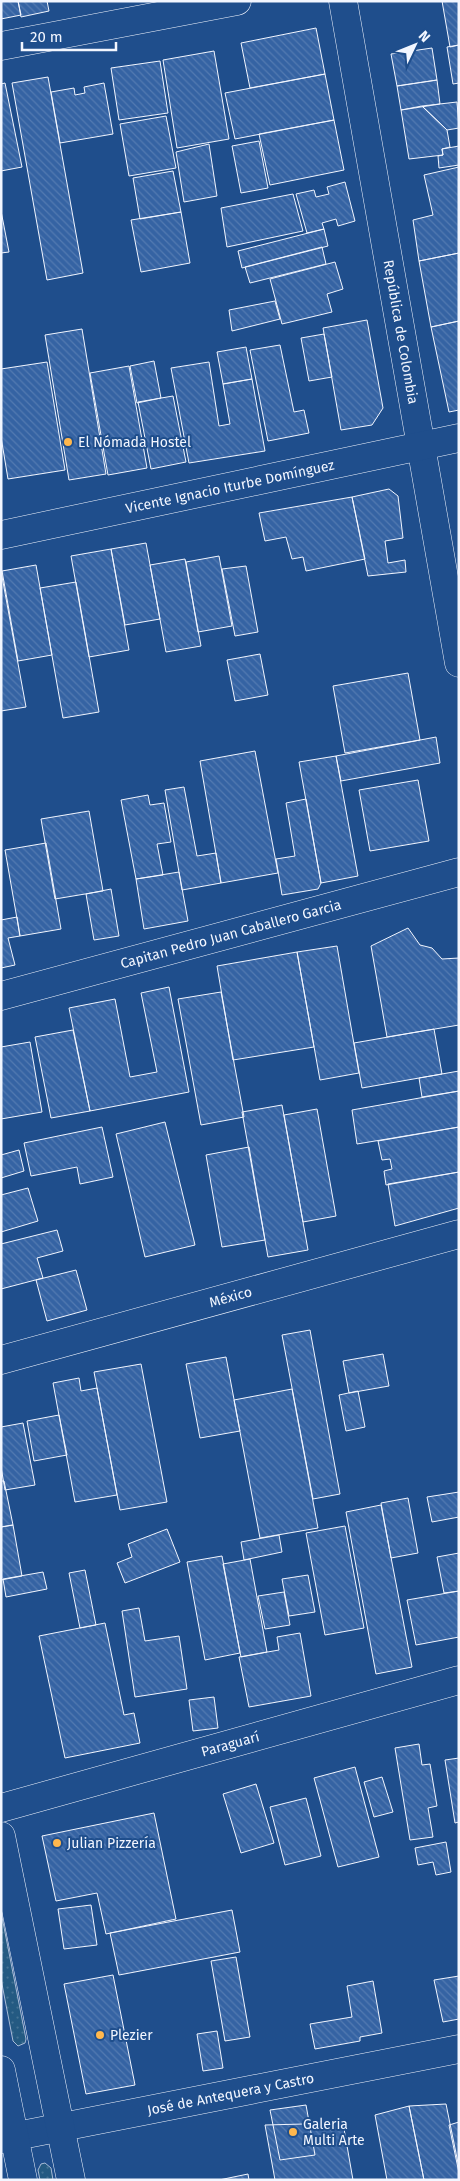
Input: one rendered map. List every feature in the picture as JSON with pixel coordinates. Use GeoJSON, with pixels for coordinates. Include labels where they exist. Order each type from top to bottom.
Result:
{"type":"FeatureCollection","features":[{"type":"Feature","properties":{"kind":"street"},"geometry":{"type":"LineString","coordinates":[[1,46],[238,1]]}},
{"type":"Feature","properties":{"kind":"street","name":"República de Colombia"},"geometry":{"type":"LineString","coordinates":[[343,1],[459,664]]}},
{"type":"Feature","properties":{"kind":"street","name":"Vicente Ignacio Iturbe Domínguez"},"geometry":{"type":"LineString","coordinates":[[1,535],[459,438]]}},
{"type":"Feature","properties":{"kind":"street","name":"Capitan Pedro Juan Caballero Garcia"},"geometry":{"type":"LineString","coordinates":[[1,996],[459,872]]}},
{"type":"Feature","properties":{"kind":"street","name":"México"},"geometry":{"type":"LineString","coordinates":[[1,1360],[459,1234]]}},
{"type":"Feature","properties":{"kind":"street","name":"Paraguarí"},"geometry":{"type":"LineString","coordinates":[[1,1808],[459,1680]]}},
{"type":"Feature","properties":{"kind":"street"},"geometry":{"type":"LineString","coordinates":[[1,1836],[71,2180]]}},
{"type":"Feature","properties":{"kind":"street","name":"José de Antequera y Castro"},"geometry":{"type":"LineString","coordinates":[[8,2138],[459,2049]]}},
{"type":"Feature","properties":{"kind":"street"},"geometry":{"type":"LineString","coordinates":[[1,2070],[8,2138],[23,2180]]}},
{"type":"Feature","properties":{"kind":"shaded area"},"geometry":{"type":"Polygon","coordinates":[[[1,1912],[26,2039],[25,2043],[18,2046],[13,2041],[1,1979],[1,1912]]]}},
{"type":"Feature","properties":{"kind":"shaded area"},"geometry":{"type":"Polygon","coordinates":[[[45,2163],[51,2168],[53,2180],[40,2180],[38,2170],[41,2164],[45,2163]]]}},
{"type":"Feature","properties":{"kind":"building"},"geometry":{"type":"Polygon","coordinates":[[[1,1],[18,1],[21,15],[1,19],[1,1]]]}},
{"type":"Feature","properties":{"kind":"building"},"geometry":{"type":"Polygon","coordinates":[[[18,1],[47,1],[49,11],[21,17],[18,1]]]}},
{"type":"Feature","properties":{"kind":"building"},"geometry":{"type":"Polygon","coordinates":[[[442,1],[459,1],[459,45],[450,47],[442,1]]]}},
{"type":"Feature","properties":{"kind":"building"},"geometry":{"type":"Polygon","coordinates":[[[316,28],[325,74],[250,88],[241,43],[316,28]]]}},
{"type":"Feature","properties":{"kind":"building"},"geometry":{"type":"Polygon","coordinates":[[[459,45],[459,83],[453,84],[447,47],[459,45]]]}},
{"type":"Feature","properties":{"kind":"building"},"geometry":{"type":"Polygon","coordinates":[[[432,48],[437,80],[397,86],[391,54],[432,48]]]}},
{"type":"Feature","properties":{"kind":"building"},"geometry":{"type":"Polygon","coordinates":[[[214,51],[229,139],[177,148],[163,60],[214,51]]]}},
{"type":"Feature","properties":{"kind":"building"},"geometry":{"type":"Polygon","coordinates":[[[160,61],[168,113],[119,120],[111,68],[160,61]]]}},
{"type":"Feature","properties":{"kind":"building"},"geometry":{"type":"Polygon","coordinates":[[[325,74],[334,120],[235,139],[225,93],[325,74]]]}},
{"type":"Feature","properties":{"kind":"building"},"geometry":{"type":"Polygon","coordinates":[[[48,77],[83,273],[47,280],[12,83],[48,77]]]}},
{"type":"Feature","properties":{"kind":"building"},"geometry":{"type":"Polygon","coordinates":[[[437,80],[440,104],[401,110],[397,86],[437,80]]]}},
{"type":"Feature","properties":{"kind":"building"},"geometry":{"type":"Polygon","coordinates":[[[5,83],[22,167],[1,171],[1,84],[5,83]]]}},
{"type":"Feature","properties":{"kind":"building"},"geometry":{"type":"Polygon","coordinates":[[[104,83],[113,134],[60,143],[51,92],[74,88],[75,95],[85,93],[84,87],[104,83]]]}},
{"type":"Feature","properties":{"kind":"building"},"geometry":{"type":"Polygon","coordinates":[[[457,102],[459,128],[447,130],[422,106],[457,102]]]}},
{"type":"Feature","properties":{"kind":"building"},"geometry":{"type":"Polygon","coordinates":[[[422,106],[447,130],[450,147],[442,149],[443,155],[409,159],[401,110],[422,106]]]}},
{"type":"Feature","properties":{"kind":"building"},"geometry":{"type":"Polygon","coordinates":[[[166,116],[176,168],[129,176],[120,124],[166,116]]]}},
{"type":"Feature","properties":{"kind":"building"},"geometry":{"type":"Polygon","coordinates":[[[334,120],[344,170],[270,185],[259,134],[334,120]]]}},
{"type":"Feature","properties":{"kind":"building"},"geometry":{"type":"Polygon","coordinates":[[[259,141],[268,188],[241,193],[232,146],[259,141]]]}},
{"type":"Feature","properties":{"kind":"building"},"geometry":{"type":"Polygon","coordinates":[[[209,144],[217,196],[184,202],[176,152],[209,144]]]}},
{"type":"Feature","properties":{"kind":"building"},"geometry":{"type":"Polygon","coordinates":[[[459,146],[459,165],[439,168],[438,156],[443,155],[442,149],[459,146]]]}},
{"type":"Feature","properties":{"kind":"building"},"geometry":{"type":"Polygon","coordinates":[[[459,167],[459,253],[419,261],[413,220],[433,215],[424,175],[459,167]]]}},
{"type":"Feature","properties":{"kind":"building"},"geometry":{"type":"Polygon","coordinates":[[[173,171],[181,212],[140,219],[133,178],[173,171]]]}},
{"type":"Feature","properties":{"kind":"building"},"geometry":{"type":"Polygon","coordinates":[[[345,182],[355,221],[338,226],[336,219],[322,223],[324,229],[307,233],[296,194],[314,190],[316,197],[329,194],[327,187],[345,182]]]}},
{"type":"Feature","properties":{"kind":"building"},"geometry":{"type":"Polygon","coordinates":[[[293,194],[303,231],[227,247],[221,208],[293,194]]]}},
{"type":"Feature","properties":{"kind":"building"},"geometry":{"type":"Polygon","coordinates":[[[1,211],[9,252],[1,253],[1,211]]]}},
{"type":"Feature","properties":{"kind":"building"},"geometry":{"type":"Polygon","coordinates":[[[181,212],[190,263],[141,272],[131,220],[181,212]]]}},
{"type":"Feature","properties":{"kind":"building"},"geometry":{"type":"Polygon","coordinates":[[[324,229],[328,246],[242,268],[238,251],[324,229]]]}},
{"type":"Feature","properties":{"kind":"building"},"geometry":{"type":"Polygon","coordinates":[[[322,247],[326,264],[250,283],[245,267],[322,247]]]}},
{"type":"Feature","properties":{"kind":"building"},"geometry":{"type":"Polygon","coordinates":[[[459,253],[459,321],[431,327],[419,261],[459,253]]]}},
{"type":"Feature","properties":{"kind":"building"},"geometry":{"type":"Polygon","coordinates":[[[335,262],[343,289],[327,294],[332,312],[282,324],[270,279],[335,262]]]}},
{"type":"Feature","properties":{"kind":"building"},"geometry":{"type":"Polygon","coordinates":[[[275,301],[280,319],[232,331],[229,310],[275,301]]]}},
{"type":"Feature","properties":{"kind":"building"},"geometry":{"type":"Polygon","coordinates":[[[367,320],[383,408],[372,425],[341,430],[323,328],[367,320]]]}},
{"type":"Feature","properties":{"kind":"building"},"geometry":{"type":"Polygon","coordinates":[[[459,321],[459,410],[449,412],[431,327],[459,321]]]}},
{"type":"Feature","properties":{"kind":"building"},"geometry":{"type":"Polygon","coordinates":[[[82,329],[106,474],[69,480],[45,335],[82,329]]]}},
{"type":"Feature","properties":{"kind":"building"},"geometry":{"type":"Polygon","coordinates":[[[324,334],[332,377],[309,381],[301,338],[324,334]]]}},
{"type":"Feature","properties":{"kind":"building"},"geometry":{"type":"Polygon","coordinates":[[[280,345],[294,412],[304,410],[309,433],[268,441],[250,350],[280,345]]]}},
{"type":"Feature","properties":{"kind":"building"},"geometry":{"type":"Polygon","coordinates":[[[246,347],[252,379],[223,384],[217,352],[246,347]]]}},
{"type":"Feature","properties":{"kind":"building"},"geometry":{"type":"Polygon","coordinates":[[[154,361],[161,398],[137,403],[130,366],[154,361]]]}},
{"type":"Feature","properties":{"kind":"building"},"geometry":{"type":"Polygon","coordinates":[[[47,362],[65,470],[8,479],[1,437],[1,369],[47,362]]]}},
{"type":"Feature","properties":{"kind":"building"},"geometry":{"type":"Polygon","coordinates":[[[209,362],[219,426],[230,424],[223,384],[252,379],[265,451],[189,463],[171,368],[209,362]]]}},
{"type":"Feature","properties":{"kind":"building"},"geometry":{"type":"Polygon","coordinates":[[[129,366],[147,468],[108,475],[90,373],[129,366]]]}},
{"type":"Feature","properties":{"kind":"building"},"geometry":{"type":"Polygon","coordinates":[[[173,396],[186,462],[151,469],[138,402],[173,396]]]}},
{"type":"Feature","properties":{"kind":"building"},"geometry":{"type":"Polygon","coordinates":[[[389,489],[398,496],[403,538],[385,541],[388,563],[405,560],[406,572],[368,576],[352,497],[389,489]]]}},
{"type":"Feature","properties":{"kind":"building"},"geometry":{"type":"Polygon","coordinates":[[[352,497],[365,559],[306,571],[303,557],[292,559],[286,537],[265,541],[259,513],[352,497]]]}},
{"type":"Feature","properties":{"kind":"building"},"geometry":{"type":"Polygon","coordinates":[[[146,543],[160,619],[125,625],[111,549],[146,543]]]}},
{"type":"Feature","properties":{"kind":"building"},"geometry":{"type":"Polygon","coordinates":[[[111,549],[129,650],[89,657],[71,556],[111,549]]]}},
{"type":"Feature","properties":{"kind":"building"},"geometry":{"type":"Polygon","coordinates":[[[219,556],[232,626],[198,632],[186,562],[219,556]]]}},
{"type":"Feature","properties":{"kind":"building"},"geometry":{"type":"Polygon","coordinates":[[[185,559],[201,646],[166,652],[150,565],[185,559]]]}},
{"type":"Feature","properties":{"kind":"building"},"geometry":{"type":"Polygon","coordinates":[[[36,565],[52,655],[18,661],[2,571],[36,565]]]}},
{"type":"Feature","properties":{"kind":"building"},"geometry":{"type":"Polygon","coordinates":[[[246,566],[258,632],[235,636],[222,569],[246,566]]]}},
{"type":"Feature","properties":{"kind":"building"},"geometry":{"type":"Polygon","coordinates":[[[1,571],[26,707],[1,711],[1,571]]]}},
{"type":"Feature","properties":{"kind":"building"},"geometry":{"type":"Polygon","coordinates":[[[76,582],[99,712],[63,718],[40,588],[76,582]]]}},
{"type":"Feature","properties":{"kind":"building"},"geometry":{"type":"Polygon","coordinates":[[[260,654],[268,695],[235,701],[227,660],[260,654]]]}},
{"type":"Feature","properties":{"kind":"building"},"geometry":{"type":"Polygon","coordinates":[[[408,673],[420,740],[345,753],[333,686],[408,673]]]}},
{"type":"Feature","properties":{"kind":"building"},"geometry":{"type":"Polygon","coordinates":[[[436,737],[440,763],[341,781],[336,756],[436,737]]]}},
{"type":"Feature","properties":{"kind":"building"},"geometry":{"type":"Polygon","coordinates":[[[255,751],[278,873],[221,883],[200,761],[255,751]]]}},
{"type":"Feature","properties":{"kind":"building"},"geometry":{"type":"Polygon","coordinates":[[[336,756],[358,876],[321,883],[299,762],[336,756]]]}},
{"type":"Feature","properties":{"kind":"building"},"geometry":{"type":"Polygon","coordinates":[[[418,780],[429,841],[370,851],[359,790],[418,780]]]}},
{"type":"Feature","properties":{"kind":"building"},"geometry":{"type":"Polygon","coordinates":[[[184,787],[197,856],[216,853],[221,883],[182,890],[165,790],[184,787]]]}},
{"type":"Feature","properties":{"kind":"building"},"geometry":{"type":"Polygon","coordinates":[[[148,795],[150,805],[164,803],[171,842],[157,844],[163,875],[136,879],[121,800],[148,795]]]}},
{"type":"Feature","properties":{"kind":"building"},"geometry":{"type":"Polygon","coordinates":[[[306,799],[321,883],[318,889],[282,895],[276,859],[295,856],[286,803],[306,799]]]}},
{"type":"Feature","properties":{"kind":"building"},"geometry":{"type":"Polygon","coordinates":[[[89,811],[103,891],[55,899],[41,819],[89,811]]]}},
{"type":"Feature","properties":{"kind":"building"},"geometry":{"type":"Polygon","coordinates":[[[46,843],[61,929],[20,936],[5,850],[46,843]]]}},
{"type":"Feature","properties":{"kind":"building"},"geometry":{"type":"Polygon","coordinates":[[[179,872],[188,921],[144,929],[136,879],[179,872]]]}},
{"type":"Feature","properties":{"kind":"building"},"geometry":{"type":"Polygon","coordinates":[[[111,889],[119,936],[94,940],[86,894],[111,889]]]}},
{"type":"Feature","properties":{"kind":"building"},"geometry":{"type":"Polygon","coordinates":[[[17,917],[20,936],[8,938],[15,965],[1,968],[1,920],[17,917]]]}},
{"type":"Feature","properties":{"kind":"building"},"geometry":{"type":"Polygon","coordinates":[[[408,928],[420,945],[432,948],[442,959],[459,958],[459,1025],[387,1037],[371,946],[408,928]]]}},
{"type":"Feature","properties":{"kind":"building"},"geometry":{"type":"Polygon","coordinates":[[[337,946],[359,1073],[320,1080],[297,952],[337,946]]]}},
{"type":"Feature","properties":{"kind":"building"},"geometry":{"type":"Polygon","coordinates":[[[297,952],[314,1047],[233,1060],[217,966],[297,952]]]}},
{"type":"Feature","properties":{"kind":"building"},"geometry":{"type":"Polygon","coordinates":[[[169,987],[189,1092],[90,1111],[69,1008],[115,999],[130,1077],[157,1072],[141,993],[169,987]]]}},
{"type":"Feature","properties":{"kind":"building"},"geometry":{"type":"Polygon","coordinates":[[[221,992],[244,1117],[201,1125],[178,999],[221,992]]]}},
{"type":"Feature","properties":{"kind":"building"},"geometry":{"type":"Polygon","coordinates":[[[434,1029],[442,1074],[362,1088],[354,1043],[434,1029]]]}},
{"type":"Feature","properties":{"kind":"building"},"geometry":{"type":"Polygon","coordinates":[[[73,1030],[90,1111],[51,1118],[35,1037],[73,1030]]]}},
{"type":"Feature","properties":{"kind":"building"},"geometry":{"type":"Polygon","coordinates":[[[30,1042],[42,1112],[1,1119],[1,1047],[30,1042]]]}},
{"type":"Feature","properties":{"kind":"building"},"geometry":{"type":"Polygon","coordinates":[[[459,1071],[459,1091],[422,1097],[419,1078],[459,1071]]]}},
{"type":"Feature","properties":{"kind":"building"},"geometry":{"type":"Polygon","coordinates":[[[459,1091],[459,1127],[357,1144],[352,1110],[459,1091]]]}},
{"type":"Feature","properties":{"kind":"building"},"geometry":{"type":"Polygon","coordinates":[[[282,1105],[308,1250],[268,1257],[242,1112],[282,1105]]]}},
{"type":"Feature","properties":{"kind":"building"},"geometry":{"type":"Polygon","coordinates":[[[317,1109],[336,1216],[303,1222],[284,1115],[317,1109]]]}},
{"type":"Feature","properties":{"kind":"building"},"geometry":{"type":"Polygon","coordinates":[[[165,1122],[195,1245],[145,1257],[116,1134],[165,1122]]]}},
{"type":"Feature","properties":{"kind":"building"},"geometry":{"type":"Polygon","coordinates":[[[102,1127],[113,1177],[80,1184],[77,1167],[31,1176],[24,1143],[102,1127]]]}},
{"type":"Feature","properties":{"kind":"building"},"geometry":{"type":"Polygon","coordinates":[[[459,1127],[459,1172],[386,1185],[384,1171],[392,1169],[390,1159],[382,1160],[378,1141],[459,1127]]]}},
{"type":"Feature","properties":{"kind":"building"},"geometry":{"type":"Polygon","coordinates":[[[249,1147],[265,1240],[222,1247],[206,1155],[249,1147]]]}},
{"type":"Feature","properties":{"kind":"building"},"geometry":{"type":"Polygon","coordinates":[[[19,1150],[24,1171],[1,1178],[1,1155],[19,1150]]]}},
{"type":"Feature","properties":{"kind":"building"},"geometry":{"type":"Polygon","coordinates":[[[459,1172],[459,1208],[395,1226],[388,1184],[459,1172]]]}},
{"type":"Feature","properties":{"kind":"building"},"geometry":{"type":"Polygon","coordinates":[[[28,1188],[38,1221],[1,1232],[1,1195],[28,1188]]]}},
{"type":"Feature","properties":{"kind":"building"},"geometry":{"type":"Polygon","coordinates":[[[57,1230],[63,1251],[37,1258],[43,1278],[1,1289],[1,1244],[57,1230]]]}},
{"type":"Feature","properties":{"kind":"building"},"geometry":{"type":"Polygon","coordinates":[[[76,1270],[87,1310],[47,1321],[36,1280],[76,1270]]]}},
{"type":"Feature","properties":{"kind":"building"},"geometry":{"type":"Polygon","coordinates":[[[310,1330],[340,1494],[313,1499],[282,1335],[310,1330]]]}},
{"type":"Feature","properties":{"kind":"building"},"geometry":{"type":"Polygon","coordinates":[[[383,1354],[389,1386],[349,1393],[343,1361],[383,1354]]]}},
{"type":"Feature","properties":{"kind":"building"},"geometry":{"type":"Polygon","coordinates":[[[226,1357],[240,1431],[200,1438],[186,1364],[226,1357]]]}},
{"type":"Feature","properties":{"kind":"building"},"geometry":{"type":"Polygon","coordinates":[[[141,1364],[167,1502],[120,1510],[94,1372],[141,1364]]]}},
{"type":"Feature","properties":{"kind":"building"},"geometry":{"type":"Polygon","coordinates":[[[79,1378],[81,1391],[97,1388],[117,1495],[75,1502],[53,1383],[79,1378]]]}},
{"type":"Feature","properties":{"kind":"building"},"geometry":{"type":"Polygon","coordinates":[[[292,1389],[318,1528],[260,1538],[234,1400],[292,1389]]]}},
{"type":"Feature","properties":{"kind":"building"},"geometry":{"type":"Polygon","coordinates":[[[358,1391],[365,1427],[346,1431],[339,1395],[358,1391]]]}},
{"type":"Feature","properties":{"kind":"building"},"geometry":{"type":"Polygon","coordinates":[[[59,1415],[67,1455],[34,1461],[27,1421],[59,1415]]]}},
{"type":"Feature","properties":{"kind":"building"},"geometry":{"type":"Polygon","coordinates":[[[23,1423],[35,1485],[5,1490],[1,1467],[1,1427],[23,1423]]]}},
{"type":"Feature","properties":{"kind":"building"},"geometry":{"type":"Polygon","coordinates":[[[1,1481],[4,1481],[13,1525],[1,1527],[1,1481]]]}},
{"type":"Feature","properties":{"kind":"building"},"geometry":{"type":"Polygon","coordinates":[[[459,1492],[459,1517],[432,1522],[427,1497],[459,1492]]]}},
{"type":"Feature","properties":{"kind":"building"},"geometry":{"type":"Polygon","coordinates":[[[408,1498],[418,1553],[391,1558],[381,1503],[408,1498]]]}},
{"type":"Feature","properties":{"kind":"building"},"geometry":{"type":"Polygon","coordinates":[[[381,1505],[412,1667],[376,1674],[346,1512],[381,1505]]]}},
{"type":"Feature","properties":{"kind":"building"},"geometry":{"type":"Polygon","coordinates":[[[13,1525],[22,1576],[1,1580],[1,1527],[13,1525]]]}},
{"type":"Feature","properties":{"kind":"building"},"geometry":{"type":"Polygon","coordinates":[[[345,1526],[364,1628],[325,1635],[306,1533],[345,1526]]]}},
{"type":"Feature","properties":{"kind":"building"},"geometry":{"type":"Polygon","coordinates":[[[167,1529],[180,1562],[125,1583],[117,1563],[132,1557],[128,1544],[167,1529]]]}},
{"type":"Feature","properties":{"kind":"building"},"geometry":{"type":"Polygon","coordinates":[[[279,1535],[282,1552],[244,1560],[241,1542],[279,1535]]]}},
{"type":"Feature","properties":{"kind":"building"},"geometry":{"type":"Polygon","coordinates":[[[459,1553],[459,1591],[444,1593],[437,1557],[459,1553]]]}},
{"type":"Feature","properties":{"kind":"building"},"geometry":{"type":"Polygon","coordinates":[[[222,1556],[240,1653],[205,1660],[187,1562],[222,1556]]]}},
{"type":"Feature","properties":{"kind":"building"},"geometry":{"type":"Polygon","coordinates":[[[250,1559],[267,1652],[241,1657],[223,1564],[250,1559]]]}},
{"type":"Feature","properties":{"kind":"building"},"geometry":{"type":"Polygon","coordinates":[[[85,1570],[96,1625],[80,1628],[69,1573],[85,1570]]]}},
{"type":"Feature","properties":{"kind":"building"},"geometry":{"type":"Polygon","coordinates":[[[43,1572],[47,1589],[6,1597],[3,1579],[43,1572]]]}},
{"type":"Feature","properties":{"kind":"building"},"geometry":{"type":"Polygon","coordinates":[[[308,1575],[315,1612],[289,1616],[282,1579],[308,1575]]]}},
{"type":"Feature","properties":{"kind":"building"},"geometry":{"type":"Polygon","coordinates":[[[459,1591],[459,1637],[416,1645],[407,1600],[459,1591]]]}},
{"type":"Feature","properties":{"kind":"building"},"geometry":{"type":"Polygon","coordinates":[[[284,1592],[290,1625],[265,1629],[258,1596],[284,1592]]]}},
{"type":"Feature","properties":{"kind":"building"},"geometry":{"type":"Polygon","coordinates":[[[139,1608],[145,1641],[179,1636],[187,1689],[135,1697],[122,1611],[139,1608]]]}},
{"type":"Feature","properties":{"kind":"building"},"geometry":{"type":"Polygon","coordinates":[[[105,1623],[124,1715],[134,1713],[140,1743],[65,1758],[39,1636],[105,1623]]]}},
{"type":"Feature","properties":{"kind":"building"},"geometry":{"type":"Polygon","coordinates":[[[300,1633],[311,1696],[249,1707],[239,1657],[279,1650],[277,1637],[300,1633]]]}},
{"type":"Feature","properties":{"kind":"building"},"geometry":{"type":"Polygon","coordinates":[[[214,1697],[218,1728],[193,1731],[189,1700],[214,1697]]]}},
{"type":"Feature","properties":{"kind":"building"},"geometry":{"type":"Polygon","coordinates":[[[419,1744],[422,1765],[430,1764],[437,1806],[428,1808],[433,1837],[410,1840],[395,1748],[419,1744]]]}},
{"type":"Feature","properties":{"kind":"building"},"geometry":{"type":"Polygon","coordinates":[[[459,1758],[459,1822],[455,1823],[445,1760],[459,1758]]]}},
{"type":"Feature","properties":{"kind":"building"},"geometry":{"type":"Polygon","coordinates":[[[355,1767],[379,1857],[338,1867],[314,1778],[355,1767]]]}},
{"type":"Feature","properties":{"kind":"building"},"geometry":{"type":"Polygon","coordinates":[[[382,1777],[393,1812],[374,1817],[364,1782],[382,1777]]]}},
{"type":"Feature","properties":{"kind":"building"},"geometry":{"type":"Polygon","coordinates":[[[256,1784],[274,1843],[241,1853],[223,1794],[256,1784]]]}},
{"type":"Feature","properties":{"kind":"building"},"geometry":{"type":"Polygon","coordinates":[[[306,1798],[321,1856],[285,1865],[270,1807],[306,1798]]]}},
{"type":"Feature","properties":{"kind":"building"},"geometry":{"type":"Polygon","coordinates":[[[154,1813],[176,1919],[106,1934],[97,1893],[56,1901],[42,1836],[154,1813]]]}},
{"type":"Feature","properties":{"kind":"building"},"geometry":{"type":"Polygon","coordinates":[[[446,1842],[451,1872],[436,1875],[433,1862],[418,1865],[415,1848],[446,1842]]]}},
{"type":"Feature","properties":{"kind":"building"},"geometry":{"type":"Polygon","coordinates":[[[91,1905],[97,1945],[64,1949],[58,1909],[91,1905]]]}},
{"type":"Feature","properties":{"kind":"building"},"geometry":{"type":"Polygon","coordinates":[[[232,1910],[240,1952],[119,1975],[110,1933],[232,1910]]]}},
{"type":"Feature","properties":{"kind":"building"},"geometry":{"type":"Polygon","coordinates":[[[236,1957],[250,2037],[225,2041],[211,1961],[236,1957]]]}},
{"type":"Feature","properties":{"kind":"building","name":"Plezier"},"geometry":{"type":"Polygon","coordinates":[[[113,1975],[135,2085],[86,2094],[64,1984],[113,1975]]]}},
{"type":"Feature","properties":{"kind":"building"},"geometry":{"type":"Polygon","coordinates":[[[459,1976],[459,2019],[443,2022],[434,1980],[459,1976]]]}},
{"type":"Feature","properties":{"kind":"building"},"geometry":{"type":"Polygon","coordinates":[[[373,1981],[382,2033],[360,2037],[360,2041],[315,2049],[310,2024],[352,2017],[347,1986],[373,1981]]]}},
{"type":"Feature","properties":{"kind":"building"},"geometry":{"type":"Polygon","coordinates":[[[217,2031],[223,2068],[203,2071],[197,2034],[217,2031]]]}},
{"type":"Feature","properties":{"kind":"building"},"geometry":{"type":"Polygon","coordinates":[[[446,2104],[459,2168],[459,2180],[424,2180],[409,2106],[446,2104]]]}},
{"type":"Feature","properties":{"kind":"building","name":"Galeria Multi Arte"},"geometry":{"type":"Polygon","coordinates":[[[306,2105],[315,2155],[280,2160],[270,2110],[306,2105]]]}},
{"type":"Feature","properties":{"kind":"building"},"geometry":{"type":"Polygon","coordinates":[[[409,2106],[424,2180],[387,2180],[375,2115],[409,2106]]]}},
{"type":"Feature","properties":{"kind":"building"},"geometry":{"type":"Polygon","coordinates":[[[459,2122],[459,2173],[449,2125],[459,2122]]]}},
{"type":"Feature","properties":{"kind":"building"},"geometry":{"type":"Polygon","coordinates":[[[343,2123],[353,2180],[275,2180],[265,2125],[343,2123]]]}},
{"type":"Feature","properties":{"kind":"building"},"geometry":{"type":"Polygon","coordinates":[[[248,2174],[249,2180],[219,2180],[248,2174]]]}},
{"type":"Feature","properties":{"kind":"place","name":"El Nómada Hostel"},"geometry":{"type":"Point","coordinates":[68,442]}},
{"type":"Feature","properties":{"kind":"place","name":"Julian Pizzería"},"geometry":{"type":"Point","coordinates":[57,1843]}},
{"type":"Feature","properties":{"kind":"place","name":"Plezier"},"geometry":{"type":"Point","coordinates":[100,2035]}},
{"type":"Feature","properties":{"kind":"place","name":"Galeria Multi Arte"},"geometry":{"type":"Point","coordinates":[293,2132]}}]}
